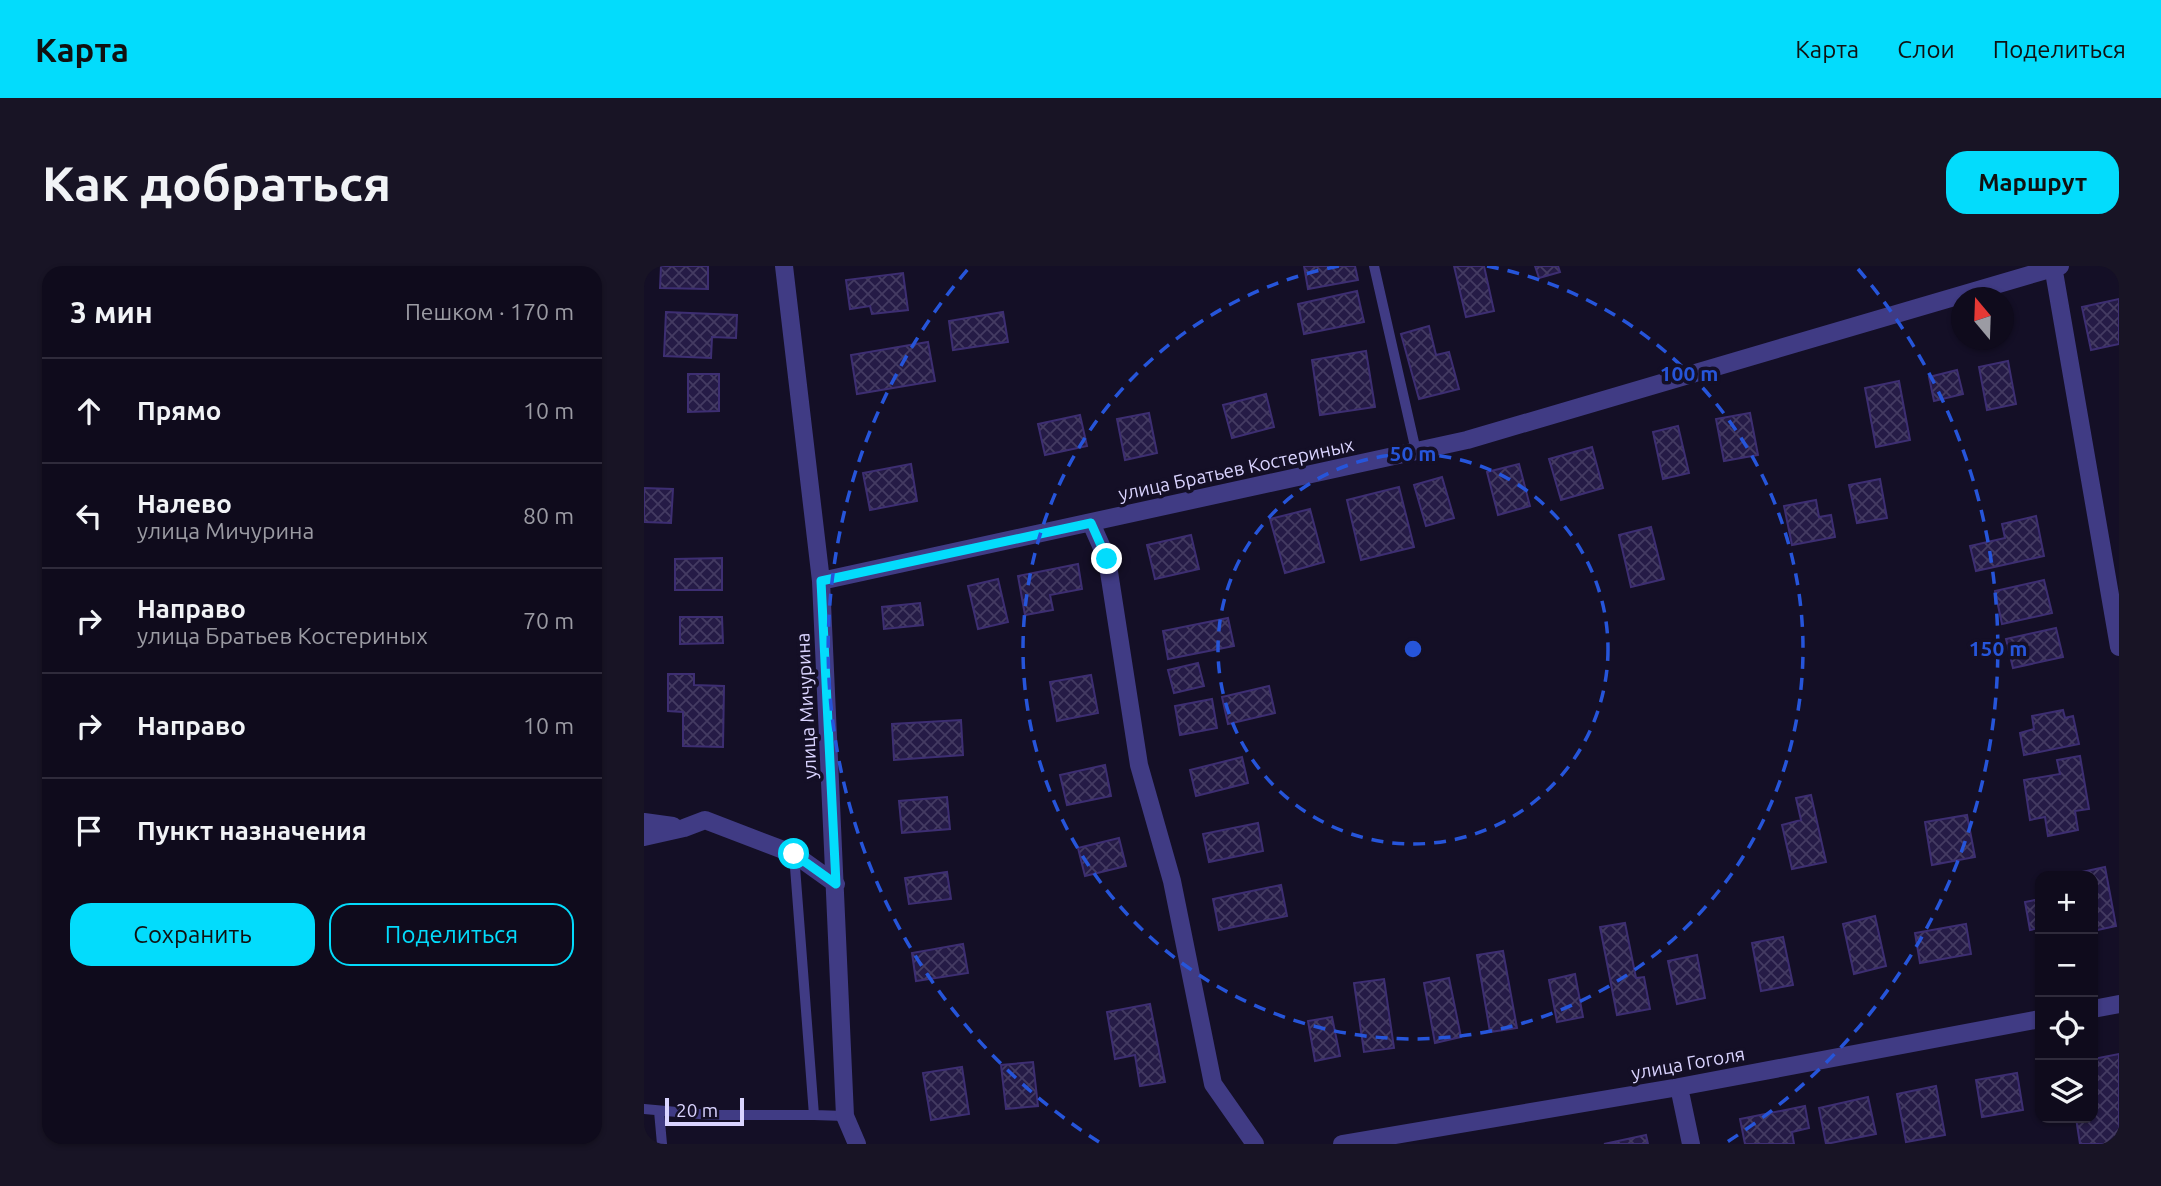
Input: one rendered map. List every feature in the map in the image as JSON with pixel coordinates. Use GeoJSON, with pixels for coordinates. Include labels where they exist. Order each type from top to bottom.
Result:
{"type":"FeatureCollection","features":[{"type":"Feature","properties":{"kind":"street","name":"улица Мичурина"},"geometry":{"type":"LineString","coordinates":[[784,266],[821,581],[845,1116],[857,1144]]}},
{"type":"Feature","properties":{"kind":"street","name":"улица Братьев Костериных"},"geometry":{"type":"LineString","coordinates":[[821,581],[1467,440],[2055,266]]}},
{"type":"Feature","properties":{"kind":"street"},"geometry":{"type":"LineString","coordinates":[[2055,266],[2119,647]]}},
{"type":"Feature","properties":{"kind":"street"},"geometry":{"type":"LineString","coordinates":[[1091,523],[1107,559],[1139,765],[1172,881],[1213,1084],[1255,1144]]}},
{"type":"Feature","properties":{"kind":"street"},"geometry":{"type":"LineString","coordinates":[[644,837],[705,820],[794,854],[836,884]]}},
{"type":"Feature","properties":{"kind":"street"},"geometry":{"type":"LineString","coordinates":[[644,822],[684,828]]}},
{"type":"Feature","properties":{"kind":"street"},"geometry":{"type":"LineString","coordinates":[[2098,1008],[2119,1004]]}},
{"type":"Feature","properties":{"kind":"street","name":"улица Гоголя"},"geometry":{"type":"LineString","coordinates":[[1342,1144],[1679,1087],[2035,1020]]}},
{"type":"Feature","properties":{"kind":"street"},"geometry":{"type":"LineString","coordinates":[[1679,1087],[1691,1144]]}},
{"type":"Feature","properties":{"kind":"lane"},"geometry":{"type":"LineString","coordinates":[[1374,266],[1416,451]]}},
{"type":"Feature","properties":{"kind":"lane"},"geometry":{"type":"LineString","coordinates":[[794,854],[814,1115]]}},
{"type":"Feature","properties":{"kind":"lane"},"geometry":{"type":"LineString","coordinates":[[644,1110],[710,1115],[845,1116]]}},
{"type":"Feature","properties":{"kind":"lane"},"geometry":{"type":"LineString","coordinates":[[659,1111],[663,1144]]}},
{"type":"Feature","properties":{"kind":"building"},"geometry":{"type":"Polygon","coordinates":[[[661,266],[708,266],[708,289],[660,288],[661,266]]]}},
{"type":"Feature","properties":{"kind":"building"},"geometry":{"type":"Polygon","coordinates":[[[1304,266],[1355,266],[1358,280],[1308,289],[1304,266]]]}},
{"type":"Feature","properties":{"kind":"building"},"geometry":{"type":"Polygon","coordinates":[[[1454,266],[1484,266],[1494,311],[1466,317],[1454,266]]]}},
{"type":"Feature","properties":{"kind":"building"},"geometry":{"type":"Polygon","coordinates":[[[1535,266],[1558,266],[1560,272],[1539,278],[1535,266]]]}},
{"type":"Feature","properties":{"kind":"building"},"geometry":{"type":"Polygon","coordinates":[[[903,273],[908,310],[872,314],[870,306],[850,309],[846,280],[903,273]]]}},
{"type":"Feature","properties":{"kind":"building"},"geometry":{"type":"Polygon","coordinates":[[[1357,291],[1364,322],[1304,334],[1298,304],[1357,291]]]}},
{"type":"Feature","properties":{"kind":"building"},"geometry":{"type":"Polygon","coordinates":[[[2119,299],[2119,344],[2091,350],[2082,307],[2119,299]]]}},
{"type":"Feature","properties":{"kind":"building"},"geometry":{"type":"Polygon","coordinates":[[[666,312],[737,315],[736,338],[712,337],[711,358],[664,356],[666,312]]]}},
{"type":"Feature","properties":{"kind":"building"},"geometry":{"type":"Polygon","coordinates":[[[1003,312],[1008,342],[953,350],[949,321],[1003,312]]]}},
{"type":"Feature","properties":{"kind":"building"},"geometry":{"type":"Polygon","coordinates":[[[1429,326],[1436,355],[1449,352],[1459,389],[1419,399],[1401,334],[1429,326]]]}},
{"type":"Feature","properties":{"kind":"building"},"geometry":{"type":"Polygon","coordinates":[[[928,342],[935,381],[857,394],[851,355],[928,342]]]}},
{"type":"Feature","properties":{"kind":"building"},"geometry":{"type":"Polygon","coordinates":[[[1366,351],[1375,407],[1320,415],[1312,360],[1366,351]]]}},
{"type":"Feature","properties":{"kind":"building"},"geometry":{"type":"Polygon","coordinates":[[[2008,361],[2016,404],[1987,410],[1979,367],[2008,361]]]}},
{"type":"Feature","properties":{"kind":"building"},"geometry":{"type":"Polygon","coordinates":[[[1957,370],[1963,394],[1934,401],[1929,377],[1957,370]]]}},
{"type":"Feature","properties":{"kind":"building"},"geometry":{"type":"Polygon","coordinates":[[[688,374],[719,374],[719,411],[688,412],[688,374]]]}},
{"type":"Feature","properties":{"kind":"building"},"geometry":{"type":"Polygon","coordinates":[[[1899,381],[1910,440],[1876,447],[1865,388],[1899,381]]]}},
{"type":"Feature","properties":{"kind":"building"},"geometry":{"type":"Polygon","coordinates":[[[1266,394],[1274,427],[1232,438],[1223,405],[1266,394]]]}},
{"type":"Feature","properties":{"kind":"building"},"geometry":{"type":"Polygon","coordinates":[[[1149,413],[1157,453],[1125,460],[1117,419],[1149,413]]]}},
{"type":"Feature","properties":{"kind":"building"},"geometry":{"type":"Polygon","coordinates":[[[1750,413],[1758,455],[1724,461],[1716,419],[1750,413]]]}},
{"type":"Feature","properties":{"kind":"building"},"geometry":{"type":"Polygon","coordinates":[[[1080,415],[1087,446],[1045,455],[1038,424],[1080,415]]]}},
{"type":"Feature","properties":{"kind":"building"},"geometry":{"type":"Polygon","coordinates":[[[1678,426],[1689,473],[1663,479],[1653,432],[1678,426]]]}},
{"type":"Feature","properties":{"kind":"building"},"geometry":{"type":"Polygon","coordinates":[[[1592,447],[1603,488],[1561,500],[1549,459],[1592,447]]]}},
{"type":"Feature","properties":{"kind":"building"},"geometry":{"type":"Polygon","coordinates":[[[911,464],[917,501],[870,510],[863,473],[911,464]]]}},
{"type":"Feature","properties":{"kind":"building"},"geometry":{"type":"Polygon","coordinates":[[[1519,464],[1530,506],[1498,515],[1487,472],[1519,464]]]}},
{"type":"Feature","properties":{"kind":"building"},"geometry":{"type":"Polygon","coordinates":[[[1442,477],[1454,518],[1426,526],[1414,485],[1442,477]]]}},
{"type":"Feature","properties":{"kind":"building"},"geometry":{"type":"Polygon","coordinates":[[[1880,479],[1887,518],[1857,523],[1849,485],[1880,479]]]}},
{"type":"Feature","properties":{"kind":"building"},"geometry":{"type":"Polygon","coordinates":[[[1399,487],[1414,547],[1361,560],[1347,500],[1399,487]]]}},
{"type":"Feature","properties":{"kind":"building"},"geometry":{"type":"Polygon","coordinates":[[[644,488],[673,489],[671,523],[644,522],[644,488]]]}},
{"type":"Feature","properties":{"kind":"building"},"geometry":{"type":"Polygon","coordinates":[[[1816,500],[1819,517],[1831,515],[1835,537],[1792,545],[1784,506],[1816,500]]]}},
{"type":"Feature","properties":{"kind":"building"},"geometry":{"type":"Polygon","coordinates":[[[1310,509],[1324,562],[1285,573],[1270,519],[1310,509]]]}},
{"type":"Feature","properties":{"kind":"building"},"geometry":{"type":"Polygon","coordinates":[[[2036,516],[2044,556],[1976,571],[1970,546],[2005,538],[2002,524],[2036,516]]]}},
{"type":"Feature","properties":{"kind":"building"},"geometry":{"type":"Polygon","coordinates":[[[1651,527],[1664,579],[1631,587],[1619,535],[1651,527]]]}},
{"type":"Feature","properties":{"kind":"building"},"geometry":{"type":"Polygon","coordinates":[[[1191,535],[1199,569],[1155,579],[1147,545],[1191,535]]]}},
{"type":"Feature","properties":{"kind":"building"},"geometry":{"type":"Polygon","coordinates":[[[722,558],[722,590],[675,590],[675,559],[722,558]]]}},
{"type":"Feature","properties":{"kind":"building"},"geometry":{"type":"Polygon","coordinates":[[[1078,564],[1082,589],[1050,595],[1053,610],[1025,615],[1018,576],[1078,564]]]}},
{"type":"Feature","properties":{"kind":"building"},"geometry":{"type":"Polygon","coordinates":[[[998,579],[1008,622],[978,629],[968,586],[998,579]]]}},
{"type":"Feature","properties":{"kind":"building"},"geometry":{"type":"Polygon","coordinates":[[[2044,580],[2052,613],[2002,624],[1995,591],[2044,580]]]}},
{"type":"Feature","properties":{"kind":"building"},"geometry":{"type":"Polygon","coordinates":[[[920,603],[923,625],[884,629],[882,607],[920,603]]]}},
{"type":"Feature","properties":{"kind":"building"},"geometry":{"type":"Polygon","coordinates":[[[680,617],[722,617],[723,643],[680,644],[680,617]]]}},
{"type":"Feature","properties":{"kind":"building"},"geometry":{"type":"Polygon","coordinates":[[[1228,618],[1234,646],[1168,659],[1163,631],[1228,618]]]}},
{"type":"Feature","properties":{"kind":"building"},"geometry":{"type":"Polygon","coordinates":[[[2056,628],[2063,657],[2013,668],[2006,639],[2056,628]]]}},
{"type":"Feature","properties":{"kind":"building"},"geometry":{"type":"Polygon","coordinates":[[[1198,663],[1204,686],[1174,693],[1168,670],[1198,663]]]}},
{"type":"Feature","properties":{"kind":"building"},"geometry":{"type":"Polygon","coordinates":[[[668,674],[694,674],[694,685],[724,686],[723,747],[683,746],[683,712],[668,711],[668,674]]]}},
{"type":"Feature","properties":{"kind":"building"},"geometry":{"type":"Polygon","coordinates":[[[1091,675],[1098,713],[1057,721],[1050,682],[1091,675]]]}},
{"type":"Feature","properties":{"kind":"building"},"geometry":{"type":"Polygon","coordinates":[[[1269,686],[1275,713],[1228,724],[1222,697],[1269,686]]]}},
{"type":"Feature","properties":{"kind":"building"},"geometry":{"type":"Polygon","coordinates":[[[1212,699],[1217,728],[1180,735],[1175,706],[1212,699]]]}},
{"type":"Feature","properties":{"kind":"building"},"geometry":{"type":"Polygon","coordinates":[[[2063,710],[2065,718],[2073,716],[2079,744],[2024,755],[2020,733],[2034,729],[2032,716],[2063,710]]]}},
{"type":"Feature","properties":{"kind":"building"},"geometry":{"type":"Polygon","coordinates":[[[961,720],[963,755],[894,760],[892,724],[961,720]]]}},
{"type":"Feature","properties":{"kind":"building"},"geometry":{"type":"Polygon","coordinates":[[[2080,756],[2089,809],[2075,811],[2078,830],[2048,836],[2045,817],[2030,820],[2024,780],[2060,774],[2057,760],[2080,756]]]}},
{"type":"Feature","properties":{"kind":"building"},"geometry":{"type":"Polygon","coordinates":[[[1242,757],[1248,783],[1196,796],[1190,770],[1242,757]]]}},
{"type":"Feature","properties":{"kind":"building"},"geometry":{"type":"Polygon","coordinates":[[[1105,765],[1111,796],[1067,805],[1060,775],[1105,765]]]}},
{"type":"Feature","properties":{"kind":"building"},"geometry":{"type":"Polygon","coordinates":[[[1811,795],[1826,862],[1792,869],[1782,825],[1801,820],[1796,798],[1811,795]]]}},
{"type":"Feature","properties":{"kind":"building"},"geometry":{"type":"Polygon","coordinates":[[[947,797],[950,829],[902,833],[899,801],[947,797]]]}},
{"type":"Feature","properties":{"kind":"building"},"geometry":{"type":"Polygon","coordinates":[[[1967,815],[1975,857],[1932,865],[1925,822],[1967,815]]]}},
{"type":"Feature","properties":{"kind":"building"},"geometry":{"type":"Polygon","coordinates":[[[1258,823],[1263,851],[1209,862],[1203,834],[1258,823]]]}},
{"type":"Feature","properties":{"kind":"building"},"geometry":{"type":"Polygon","coordinates":[[[1119,838],[1126,866],[1085,876],[1078,848],[1119,838]]]}},
{"type":"Feature","properties":{"kind":"building"},"geometry":{"type":"Polygon","coordinates":[[[2105,867],[2116,926],[2098,930],[2098,871],[2087,871],[2105,867]]]}},
{"type":"Feature","properties":{"kind":"building"},"geometry":{"type":"Polygon","coordinates":[[[947,872],[951,899],[909,904],[905,878],[947,872]]]}},
{"type":"Feature","properties":{"kind":"building"},"geometry":{"type":"Polygon","coordinates":[[[1281,885],[1287,916],[1219,930],[1213,899],[1281,885]]]}},
{"type":"Feature","properties":{"kind":"building"},"geometry":{"type":"Polygon","coordinates":[[[2035,900],[2035,929],[2030,930],[2025,902],[2035,900]]]}},
{"type":"Feature","properties":{"kind":"building"},"geometry":{"type":"Polygon","coordinates":[[[1875,916],[1886,966],[1854,974],[1843,924],[1875,916]]]}},
{"type":"Feature","properties":{"kind":"building"},"geometry":{"type":"Polygon","coordinates":[[[1625,923],[1636,978],[1644,977],[1650,1009],[1617,1015],[1600,927],[1625,923]]]}},
{"type":"Feature","properties":{"kind":"building"},"geometry":{"type":"Polygon","coordinates":[[[1966,924],[1971,954],[1920,963],[1915,933],[1966,924]]]}},
{"type":"Feature","properties":{"kind":"building"},"geometry":{"type":"Polygon","coordinates":[[[1783,937],[1793,985],[1761,991],[1752,943],[1783,937]]]}},
{"type":"Feature","properties":{"kind":"building"},"geometry":{"type":"Polygon","coordinates":[[[963,944],[968,973],[916,981],[912,953],[963,944]]]}},
{"type":"Feature","properties":{"kind":"building"},"geometry":{"type":"Polygon","coordinates":[[[1503,951],[1517,1028],[1490,1032],[1477,955],[1503,951]]]}},
{"type":"Feature","properties":{"kind":"building"},"geometry":{"type":"Polygon","coordinates":[[[1697,955],[1705,998],[1677,1004],[1668,961],[1697,955]]]}},
{"type":"Feature","properties":{"kind":"building"},"geometry":{"type":"Polygon","coordinates":[[[1575,974],[1583,1017],[1557,1022],[1549,980],[1575,974]]]}},
{"type":"Feature","properties":{"kind":"building"},"geometry":{"type":"Polygon","coordinates":[[[1449,978],[1461,1037],[1435,1043],[1424,983],[1449,978]]]}},
{"type":"Feature","properties":{"kind":"building"},"geometry":{"type":"Polygon","coordinates":[[[1384,979],[1394,1048],[1364,1052],[1354,983],[1384,979]]]}},
{"type":"Feature","properties":{"kind":"building"},"geometry":{"type":"Polygon","coordinates":[[[1150,1004],[1165,1082],[1140,1086],[1135,1055],[1115,1059],[1107,1012],[1150,1004]]]}},
{"type":"Feature","properties":{"kind":"building"},"geometry":{"type":"Polygon","coordinates":[[[1332,1017],[1340,1056],[1315,1061],[1308,1021],[1332,1017]]]}},
{"type":"Feature","properties":{"kind":"building"},"geometry":{"type":"Polygon","coordinates":[[[2119,1054],[2119,1144],[2080,1144],[2077,1123],[2098,1123],[2098,1058],[2119,1054]]]}},
{"type":"Feature","properties":{"kind":"building"},"geometry":{"type":"Polygon","coordinates":[[[1033,1062],[1038,1106],[1006,1109],[1001,1065],[1033,1062]]]}},
{"type":"Feature","properties":{"kind":"building"},"geometry":{"type":"Polygon","coordinates":[[[962,1067],[969,1114],[931,1120],[923,1073],[962,1067]]]}},
{"type":"Feature","properties":{"kind":"building"},"geometry":{"type":"Polygon","coordinates":[[[2017,1073],[2023,1110],[1982,1117],[1976,1080],[2017,1073]]]}},
{"type":"Feature","properties":{"kind":"building"},"geometry":{"type":"Polygon","coordinates":[[[1936,1086],[1945,1135],[1906,1142],[1897,1094],[1936,1086]]]}},
{"type":"Feature","properties":{"kind":"building"},"geometry":{"type":"Polygon","coordinates":[[[1868,1097],[1876,1134],[1826,1144],[1819,1108],[1868,1097]]]}},
{"type":"Feature","properties":{"kind":"building"},"geometry":{"type":"Polygon","coordinates":[[[1805,1106],[1809,1128],[1792,1132],[1794,1144],[1745,1144],[1740,1119],[1805,1106]]]}},
{"type":"Feature","properties":{"kind":"building"},"geometry":{"type":"Polygon","coordinates":[[[1646,1135],[1648,1144],[1604,1144],[1646,1135]]]}},
{"type":"Feature","properties":{"kind":"route"},"geometry":{"type":"LineString","coordinates":[[794,854],[836,884],[821,581],[1091,523],[1107,559]]}}]}
